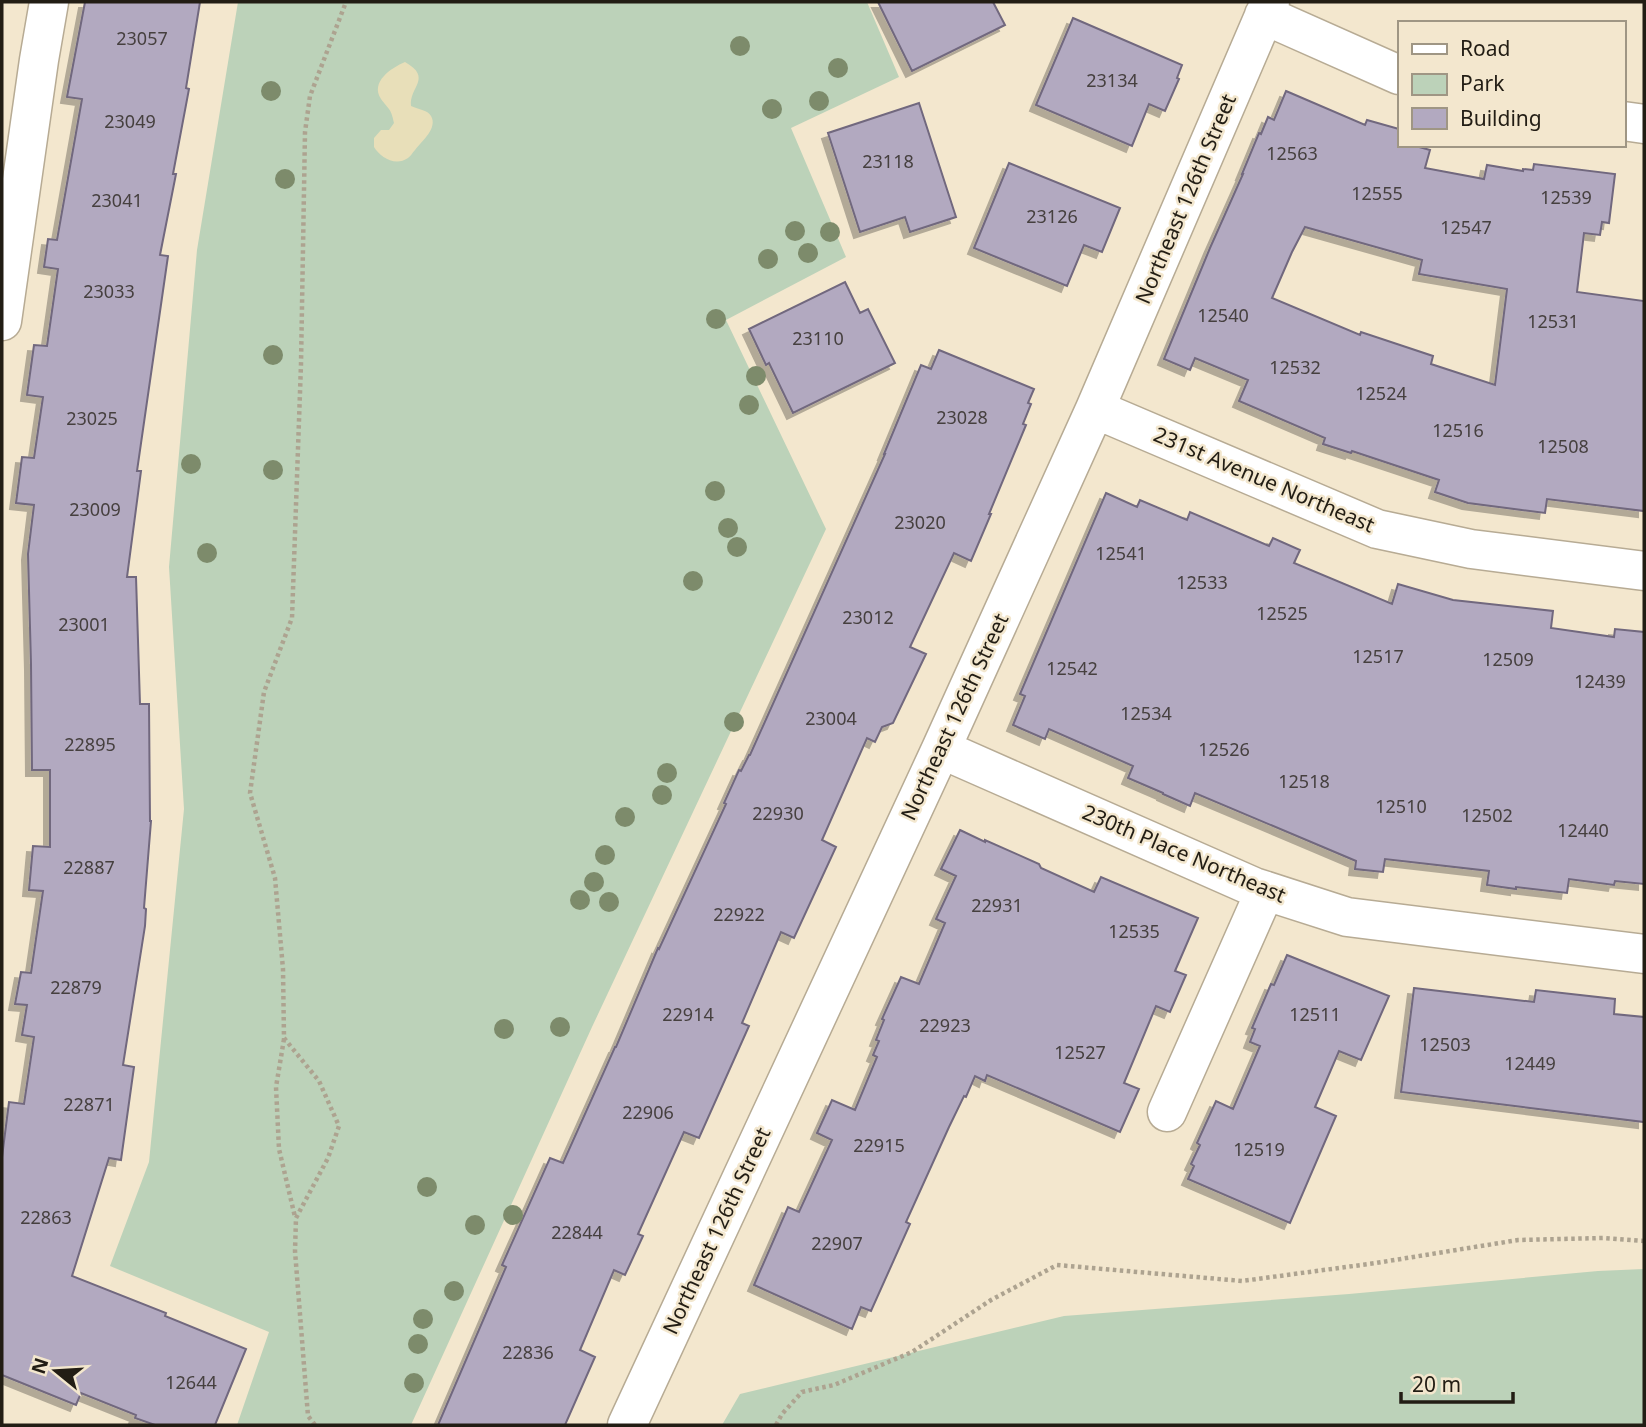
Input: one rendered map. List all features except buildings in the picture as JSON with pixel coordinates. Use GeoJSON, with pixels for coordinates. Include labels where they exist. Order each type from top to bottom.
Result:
{"type":"FeatureCollection","features":[{"type":"Feature","properties":{"kind":"street"},"geometry":{"type":"LineString","coordinates":[[2,321],[49,2]]}},
{"type":"Feature","properties":{"kind":"street"},"geometry":{"type":"LineString","coordinates":[[1267,9],[1398,74]]}},
{"type":"Feature","properties":{"kind":"street","name":"Northeast 126th Street"},"geometry":{"type":"LineString","coordinates":[[627,1425],[941,749],[1095,409],[1267,9]]}},
{"type":"Feature","properties":{"kind":"street"},"geometry":{"type":"LineString","coordinates":[[1625,121],[1644,124]]}},
{"type":"Feature","properties":{"kind":"street","name":"231st Avenue Northeast"},"geometry":{"type":"LineString","coordinates":[[1095,409],[1377,529],[1471,549],[1644,571]]}},
{"type":"Feature","properties":{"kind":"street","name":"230th Place Northeast"},"geometry":{"type":"LineString","coordinates":[[941,749],[1265,891],[1347,917],[1644,954]]}},
{"type":"Feature","properties":{"kind":"street"},"geometry":{"type":"LineString","coordinates":[[1167,1112],[1265,891]]}},
{"type":"Feature","properties":{"kind":"path"},"geometry":{"type":"LineString","coordinates":[[315,1425],[307,1416],[295,1251],[296,1218],[279,1149],[276,1087],[284,1038],[283,969],[275,878],[250,793],[264,692],[292,618],[301,364],[305,132],[310,96],[346,2]]}},
{"type":"Feature","properties":{"kind":"path"},"geometry":{"type":"LineString","coordinates":[[284,1038],[319,1081],[339,1126],[328,1158],[296,1218]]}},
{"type":"Feature","properties":{"kind":"path"},"geometry":{"type":"LineString","coordinates":[[776,1425],[802,1392],[834,1385],[912,1352],[991,1300],[1057,1265],[1242,1280],[1376,1263],[1518,1240],[1604,1238],[1644,1241]]}},
{"type":"Feature","properties":{"kind":"green space"},"geometry":{"type":"Polygon","coordinates":[[[238,2],[867,2],[899,77],[791,128],[846,257],[726,320],[826,529],[592,1027],[411,1425],[237,1425],[269,1332],[110,1266],[149,1162],[184,809],[169,567],[197,250],[238,2]]]}},
{"type":"Feature","properties":{"kind":"green space"},"geometry":{"type":"Polygon","coordinates":[[[1644,1269],[1644,1425],[722,1425],[740,1394],[1064,1316],[1644,1269]]]}},
{"type":"Feature","properties":{"kind":"sand"},"geometry":{"type":"Polygon","coordinates":[[[405,62],[419,78],[411,106],[430,114],[433,121],[428,134],[409,157],[403,161],[393,161],[384,157],[374,147],[374,138],[381,130],[389,130],[394,123],[391,112],[378,93],[378,87],[388,72],[405,62]]]}}]}
